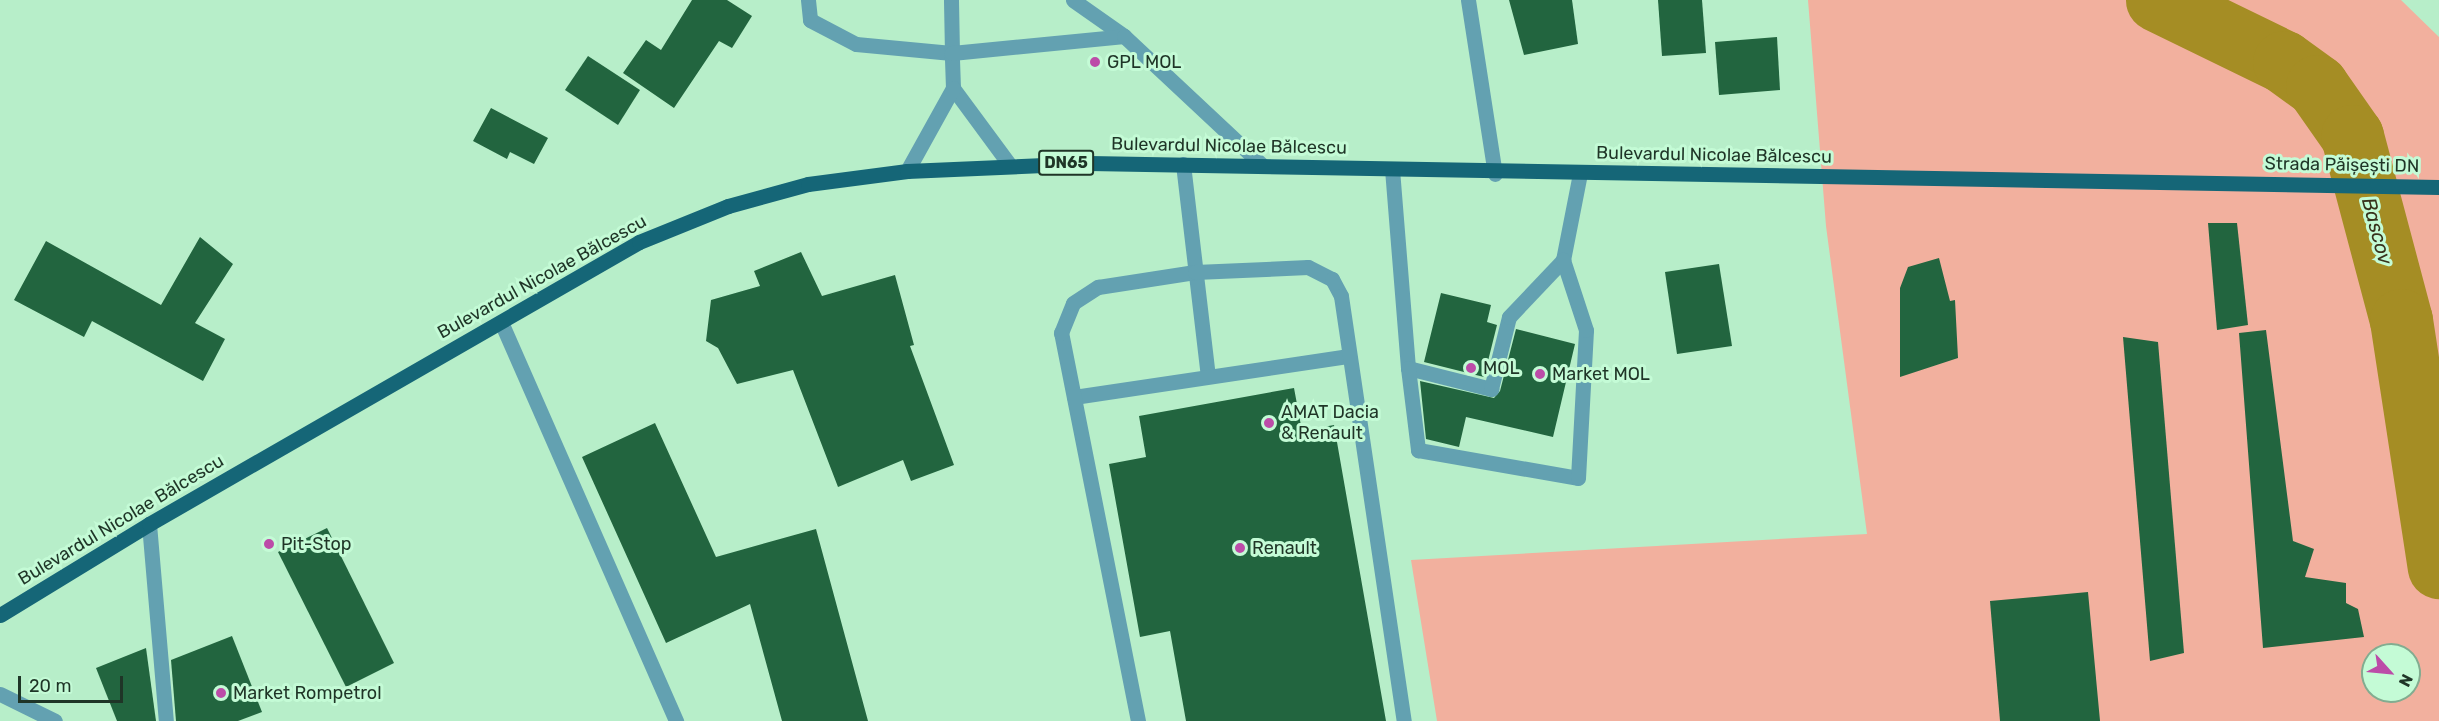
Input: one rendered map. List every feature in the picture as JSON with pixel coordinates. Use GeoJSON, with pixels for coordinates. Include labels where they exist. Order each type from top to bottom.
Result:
{"type":"FeatureCollection","features":[{"type":"Feature","properties":{"kind":"main road","name":"Bulevardul Nicolae Bălcescu"},"geometry":{"type":"LineString","coordinates":[[0,615],[149,524],[639,242],[728,206],[808,184],[907,171],[1010,164],[1183,164],[1495,174],[1580,173],[2245,182]]}},
{"type":"Feature","properties":{"kind":"main road","name":"Strada Păișești DN"},"geometry":{"type":"LineString","coordinates":[[2245,182],[2439,187]]}},
{"type":"Feature","properties":{"kind":"street"},"geometry":{"type":"LineString","coordinates":[[808,0],[810,20],[856,44],[952,53],[1124,36]]}},
{"type":"Feature","properties":{"kind":"street"},"geometry":{"type":"LineString","coordinates":[[907,171],[952,88],[951,0]]}},
{"type":"Feature","properties":{"kind":"street"},"geometry":{"type":"LineString","coordinates":[[1073,0],[1124,36],[1263,166]]}},
{"type":"Feature","properties":{"kind":"street"},"geometry":{"type":"LineString","coordinates":[[1468,0],[1495,174]]}},
{"type":"Feature","properties":{"kind":"street"},"geometry":{"type":"LineString","coordinates":[[952,88],[1010,164]]}},
{"type":"Feature","properties":{"kind":"street"},"geometry":{"type":"LineString","coordinates":[[1183,164],[1208,376]]}},
{"type":"Feature","properties":{"kind":"street"},"geometry":{"type":"LineString","coordinates":[[1392,169],[1408,368],[1418,450],[1578,478],[1586,330],[1563,260],[1580,173]]}},
{"type":"Feature","properties":{"kind":"street"},"geometry":{"type":"LineString","coordinates":[[1408,368],[1491,388],[1509,317],[1563,260]]}},
{"type":"Feature","properties":{"kind":"street"},"geometry":{"type":"LineString","coordinates":[[1138,721],[1061,333],[1073,303],[1098,287],[1196,272],[1308,267],[1332,279],[1341,296],[1404,721]]}},
{"type":"Feature","properties":{"kind":"street"},"geometry":{"type":"LineString","coordinates":[[501,322],[676,721]]}},
{"type":"Feature","properties":{"kind":"street"},"geometry":{"type":"LineString","coordinates":[[1074,397],[1349,356]]}},
{"type":"Feature","properties":{"kind":"street"},"geometry":{"type":"LineString","coordinates":[[149,524],[166,721]]}},
{"type":"Feature","properties":{"kind":"street"},"geometry":{"type":"LineString","coordinates":[[0,694],[55,721]]}},
{"type":"Feature","properties":{"kind":"shaded area"},"geometry":{"type":"Polygon","coordinates":[[[1808,0],[2401,0],[2439,37],[2439,721],[1437,721],[1411,560],[1867,534],[1826,226],[1808,0]]]}},
{"type":"Feature","properties":{"kind":"building"},"geometry":{"type":"Polygon","coordinates":[[[692,0],[727,0],[752,16],[732,48],[719,41],[674,108],[623,73],[646,40],[661,50],[692,0]]]}},
{"type":"Feature","properties":{"kind":"building"},"geometry":{"type":"Polygon","coordinates":[[[1509,0],[1572,0],[1578,44],[1524,55],[1509,0]]]}},
{"type":"Feature","properties":{"kind":"building"},"geometry":{"type":"Polygon","coordinates":[[[1658,0],[1702,0],[1706,53],[1662,56],[1658,0]]]}},
{"type":"Feature","properties":{"kind":"building"},"geometry":{"type":"Polygon","coordinates":[[[1777,37],[1780,90],[1719,95],[1715,42],[1777,37]]]}},
{"type":"Feature","properties":{"kind":"building"},"geometry":{"type":"Polygon","coordinates":[[[588,56],[640,90],[618,125],[565,90],[588,56]]]}},
{"type":"Feature","properties":{"kind":"building"},"geometry":{"type":"Polygon","coordinates":[[[491,108],[548,138],[534,164],[510,152],[507,159],[473,141],[491,108]]]}},
{"type":"Feature","properties":{"kind":"building"},"geometry":{"type":"Polygon","coordinates":[[[2208,223],[2237,223],[2248,325],[2217,330],[2208,223]]]}},
{"type":"Feature","properties":{"kind":"building"},"geometry":{"type":"Polygon","coordinates":[[[200,237],[233,264],[195,323],[225,339],[203,381],[92,321],[84,337],[14,300],[46,241],[161,305],[200,237]]]}},
{"type":"Feature","properties":{"kind":"building"},"geometry":{"type":"Polygon","coordinates":[[[801,252],[822,296],[895,275],[914,345],[910,346],[954,465],[911,481],[903,460],[838,487],[793,370],[737,384],[718,348],[706,341],[711,300],[760,286],[754,271],[801,252]]]}},
{"type":"Feature","properties":{"kind":"building"},"geometry":{"type":"Polygon","coordinates":[[[1939,258],[1950,301],[1955,300],[1958,358],[1900,377],[1900,288],[1908,267],[1939,258]]]}},
{"type":"Feature","properties":{"kind":"building"},"geometry":{"type":"Polygon","coordinates":[[[1719,264],[1732,346],[1677,354],[1665,272],[1719,264]]]}},
{"type":"Feature","properties":{"kind":"building"},"geometry":{"type":"Polygon","coordinates":[[[1441,293],[1491,305],[1487,322],[1497,325],[1484,377],[1424,362],[1441,293]]]}},
{"type":"Feature","properties":{"kind":"building"},"geometry":{"type":"Polygon","coordinates":[[[1516,329],[1575,344],[1553,437],[1466,417],[1459,447],[1426,439],[1420,381],[1494,398],[1500,391],[1516,329]]]}},
{"type":"Feature","properties":{"kind":"building"},"geometry":{"type":"Polygon","coordinates":[[[2266,330],[2293,541],[2314,549],[2305,577],[2346,583],[2346,603],[2358,609],[2364,637],[2263,648],[2239,333],[2266,330]]]}},
{"type":"Feature","properties":{"kind":"building"},"geometry":{"type":"Polygon","coordinates":[[[2123,337],[2158,342],[2184,653],[2150,661],[2123,337]]]}},
{"type":"Feature","properties":{"kind":"building","name":"Renault"},"geometry":{"type":"Polygon","coordinates":[[[1294,388],[1302,431],[1334,425],[1386,721],[1186,721],[1170,631],[1140,637],[1109,464],[1146,457],[1139,416],[1294,388]]]}},
{"type":"Feature","properties":{"kind":"building"},"geometry":{"type":"Polygon","coordinates":[[[655,423],[716,557],[816,529],[868,721],[782,721],[750,604],[666,643],[582,457],[655,423]]]}},
{"type":"Feature","properties":{"kind":"building"},"geometry":{"type":"Polygon","coordinates":[[[327,528],[394,663],[346,687],[278,552],[327,528]]]}},
{"type":"Feature","properties":{"kind":"building"},"geometry":{"type":"Polygon","coordinates":[[[2088,592],[2100,721],[2000,721],[1990,601],[2088,592]]]}},
{"type":"Feature","properties":{"kind":"building","name":"Market Rompetrol"},"geometry":{"type":"Polygon","coordinates":[[[232,636],[262,712],[238,721],[176,721],[171,660],[232,636]]]}},
{"type":"Feature","properties":{"kind":"building"},"geometry":{"type":"Polygon","coordinates":[[[146,648],[156,721],[117,721],[96,668],[146,648]]]}},
{"type":"Feature","properties":{"kind":"waterway","name":"Bascov"},"geometry":{"type":"LineString","coordinates":[[2157,0],[2284,62],[2317,86],[2352,136],[2401,320],[2439,567]]}},
{"type":"Feature","properties":{"kind":"place","name":"GPL MOL"},"geometry":{"type":"Point","coordinates":[1095,62]}},
{"type":"Feature","properties":{"kind":"place","name":"MOL"},"geometry":{"type":"Point","coordinates":[1471,368]}},
{"type":"Feature","properties":{"kind":"place","name":"Market MOL"},"geometry":{"type":"Point","coordinates":[1540,374]}},
{"type":"Feature","properties":{"kind":"place","name":"AMAT Dacia & Renault"},"geometry":{"type":"Point","coordinates":[1269,423]}},
{"type":"Feature","properties":{"kind":"place","name":"Pit-Stop"},"geometry":{"type":"Point","coordinates":[269,544]}},
{"type":"Feature","properties":{"kind":"place","name":"Renault"},"geometry":{"type":"Point","coordinates":[1240,548]}},
{"type":"Feature","properties":{"kind":"place","name":"Market Rompetrol"},"geometry":{"type":"Point","coordinates":[221,693]}}]}
